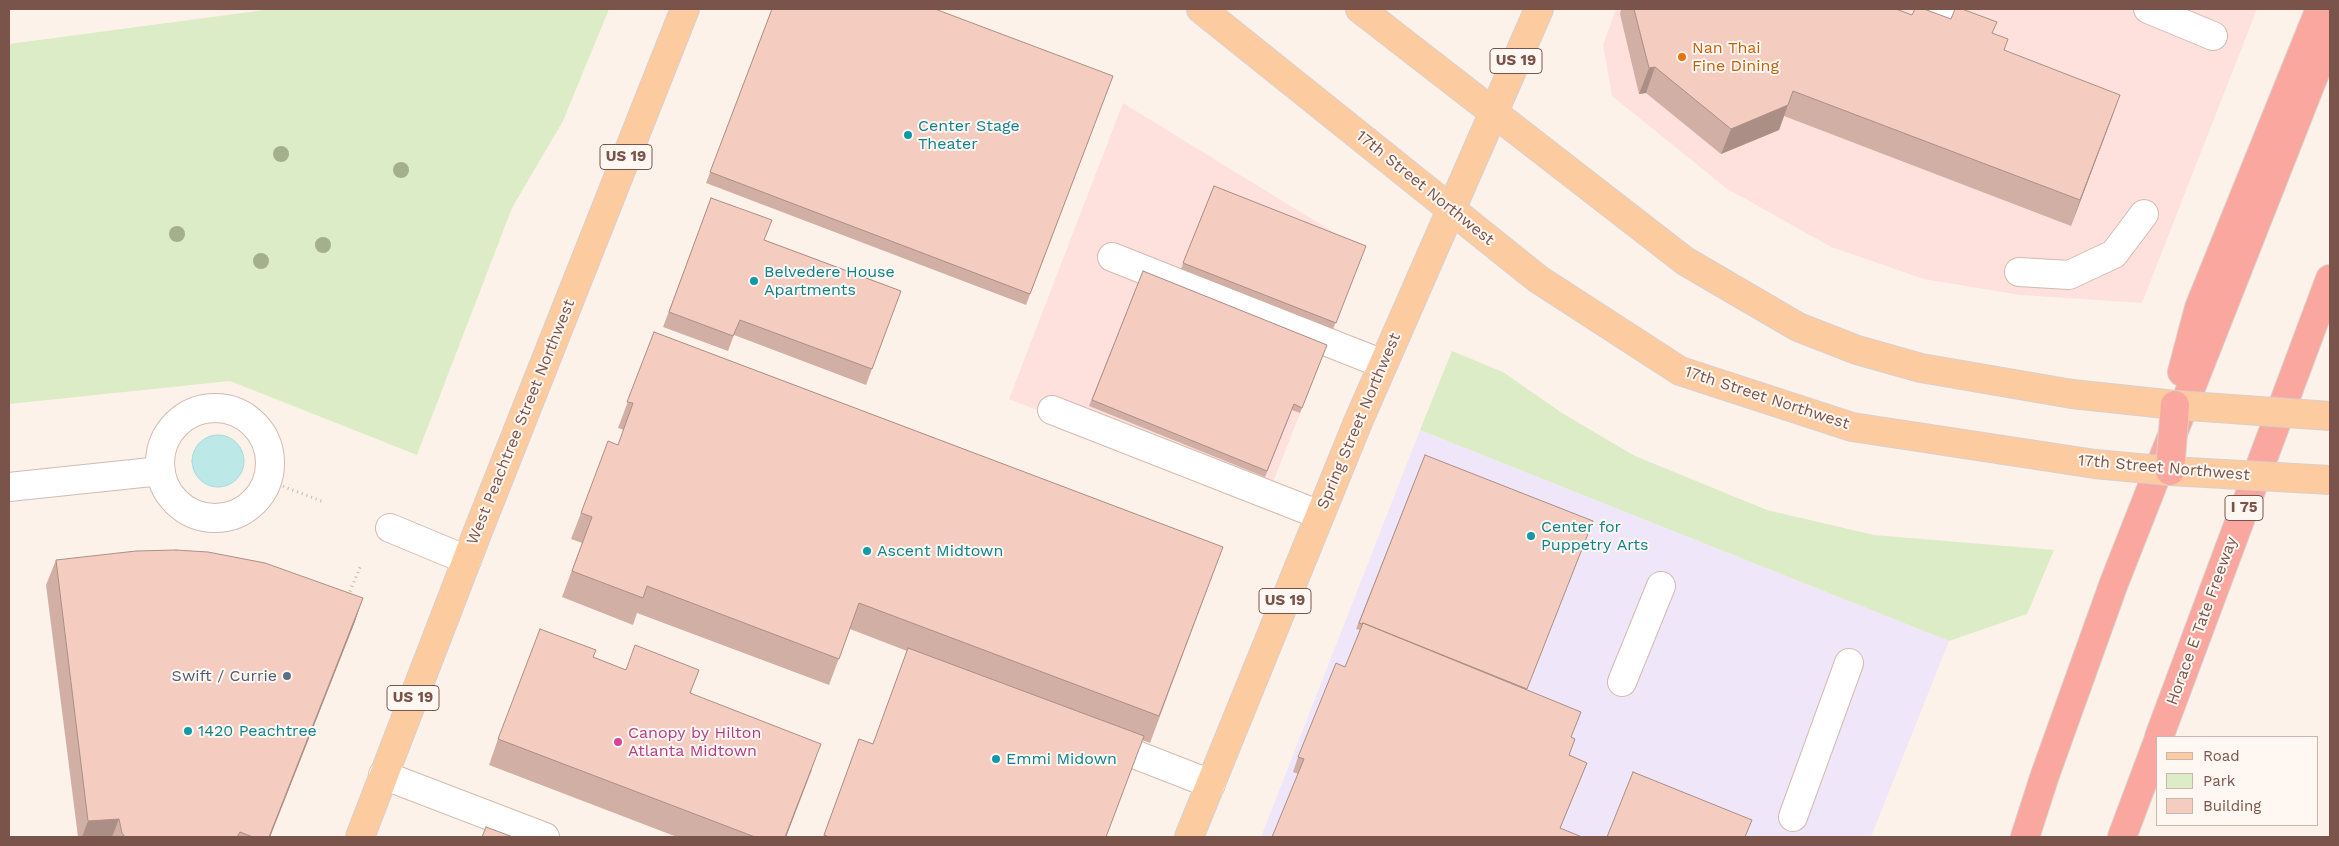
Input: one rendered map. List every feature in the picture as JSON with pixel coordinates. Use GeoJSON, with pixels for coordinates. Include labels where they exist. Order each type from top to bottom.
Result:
{"type":"FeatureCollection","features":[{"type":"Feature","properties":{"kind":"highway"},"geometry":{"type":"LineString","coordinates":[[2170,471],[2175,405],[2184,359],[2199,308],[2320,9]]}},
{"type":"Feature","properties":{"kind":"highway"},"geometry":{"type":"LineString","coordinates":[[2025,837],[2045,775],[2114,583],[2330,35]]}},
{"type":"Feature","properties":{"kind":"highway","name":"Horace E Tate Freeway"},"geometry":{"type":"LineString","coordinates":[[2159,736],[2330,279]]}},
{"type":"Feature","properties":{"kind":"highway","name":"Horace E Tate Freeway"},"geometry":{"type":"LineString","coordinates":[[2122,837],[2156,744]]}},
{"type":"Feature","properties":{"kind":"main road","name":"West Peachtree Street Northwest"},"geometry":{"type":"LineString","coordinates":[[360,837],[382,775],[685,9]]}},
{"type":"Feature","properties":{"kind":"main road","name":"17th Street Northwest"},"geometry":{"type":"LineString","coordinates":[[1201,9],[1538,279],[1680,371],[1852,427],[2068,460],[2170,471],[2330,480]]}},
{"type":"Feature","properties":{"kind":"main road"},"geometry":{"type":"LineString","coordinates":[[1360,9],[1685,261],[1798,327],[1857,350],[1921,368],[2072,394],[2175,405],[2330,416]]}},
{"type":"Feature","properties":{"kind":"main road","name":"Spring Street Northwest"},"geometry":{"type":"LineString","coordinates":[[1189,837],[1383,364],[1539,9]]}},
{"type":"Feature","properties":{"kind":"street"},"geometry":{"type":"LineString","coordinates":[[2148,9],[2213,36]]}},
{"type":"Feature","properties":{"kind":"street"},"geometry":{"type":"LineString","coordinates":[[2019,272],[2069,275],[2114,254],[2144,214]]}},
{"type":"Feature","properties":{"kind":"street"},"geometry":{"type":"LineString","coordinates":[[1112,257],[1383,364]]}},
{"type":"Feature","properties":{"kind":"street"},"geometry":{"type":"LineString","coordinates":[[212,408],[231,410],[247,418],[261,431],[268,447],[271,466],[269,481],[257,499],[244,511],[227,517],[209,518],[192,513],[177,503],[166,489],[161,471],[160,454],[167,436],[178,422],[194,412],[212,408]]}},
{"type":"Feature","properties":{"kind":"street"},"geometry":{"type":"LineString","coordinates":[[1052,410],[1320,515]]}},
{"type":"Feature","properties":{"kind":"street"},"geometry":{"type":"LineString","coordinates":[[9,487],[161,471]]}},
{"type":"Feature","properties":{"kind":"street"},"geometry":{"type":"LineString","coordinates":[[390,528],[467,560]]}},
{"type":"Feature","properties":{"kind":"street"},"geometry":{"type":"LineString","coordinates":[[1622,682],[1661,586]]}},
{"type":"Feature","properties":{"kind":"street"},"geometry":{"type":"LineString","coordinates":[[1793,817],[1849,663]]}},
{"type":"Feature","properties":{"kind":"street"},"geometry":{"type":"LineString","coordinates":[[1083,734],[1211,784]]}},
{"type":"Feature","properties":{"kind":"street"},"geometry":{"type":"LineString","coordinates":[[382,775],[545,837]]}},
{"type":"Feature","properties":{"kind":"path"},"geometry":{"type":"LineString","coordinates":[[269,481],[324,502]]}},
{"type":"Feature","properties":{"kind":"path"},"geometry":{"type":"LineString","coordinates":[[348,598],[361,564]]}},
{"type":"Feature","properties":{"kind":"shaded area"},"geometry":{"type":"Polygon","coordinates":[[[1616,9],[2257,9],[2142,303],[2020,295],[1924,279],[1831,247],[1726,188],[1612,96],[1603,45],[1616,9]]]}},
{"type":"Feature","properties":{"kind":"shaded area"},"geometry":{"type":"Polygon","coordinates":[[[1123,103],[1364,251],[1266,500],[1009,399],[1123,103]]]}},
{"type":"Feature","properties":{"kind":"shaded area","name":"Center for Puppetry Arts"},"geometry":{"type":"Polygon","coordinates":[[[1420,430],[1949,641],[1871,837],[1261,837],[1420,430]]]}},
{"type":"Feature","properties":{"kind":"green space"},"geometry":{"type":"Polygon","coordinates":[[[272,9],[609,9],[563,121],[512,208],[417,455],[230,381],[9,404],[9,44],[272,9]]]}},
{"type":"Feature","properties":{"kind":"green space"},"geometry":{"type":"Polygon","coordinates":[[[1452,351],[1503,372],[1562,413],[1635,456],[1767,510],[1874,535],[2054,550],[2027,614],[1949,641],[1420,430],[1452,351]]]}},
{"type":"Feature","properties":{"kind":"water"},"geometry":{"type":"Polygon","coordinates":[[[213,435],[223,435],[232,439],[240,447],[244,461],[240,475],[232,483],[223,487],[213,487],[204,483],[196,475],[192,466],[192,456],[196,447],[204,439],[213,435]]]}},
{"type":"Feature","properties":{"kind":"building","name":"Center Stage Theater"},"geometry":{"type":"Polygon","coordinates":[[[772,9],[935,9],[1113,76],[1030,294],[710,172],[772,9]]]}},
{"type":"Feature","properties":{"kind":"building"},"geometry":{"type":"Polygon","coordinates":[[[1634,9],[1896,9],[1912,15],[1915,9],[1924,9],[1951,19],[1955,9],[1962,9],[1997,22],[1992,33],[2008,39],[2004,50],[2120,95],[2080,200],[1793,91],[1788,105],[1731,129],[1655,67],[1649,68],[1634,9]]]}},
{"type":"Feature","properties":{"kind":"building"},"geometry":{"type":"Polygon","coordinates":[[[1214,186],[1366,246],[1336,323],[1183,263],[1214,186]]]}},
{"type":"Feature","properties":{"kind":"building","name":"Belvedere House Apartments"},"geometry":{"type":"Polygon","coordinates":[[[711,198],[772,220],[764,240],[901,291],[872,369],[740,320],[733,336],[669,312],[711,198]]]}},
{"type":"Feature","properties":{"kind":"building"},"geometry":{"type":"Polygon","coordinates":[[[1143,271],[1327,345],[1302,408],[1294,404],[1267,471],[1092,400],[1143,271]]]}},
{"type":"Feature","properties":{"kind":"building","name":"Ascent Midtown"},"geometry":{"type":"Polygon","coordinates":[[[654,332],[1223,547],[1159,716],[859,603],[839,659],[647,586],[643,598],[572,571],[592,517],[581,513],[608,441],[618,445],[633,403],[627,402],[654,332]]]}},
{"type":"Feature","properties":{"kind":"building"},"geometry":{"type":"Polygon","coordinates":[[[1425,455],[1593,521],[1527,689],[1359,623],[1425,455]]]}},
{"type":"Feature","properties":{"kind":"building","name":"1420 Peachtree"},"geometry":{"type":"Polygon","coordinates":[[[176,550],[208,552],[265,563],[363,598],[269,837],[253,837],[240,832],[237,837],[125,837],[122,833],[119,819],[88,821],[56,560],[136,551],[176,550]]]}},
{"type":"Feature","properties":{"kind":"building"},"geometry":{"type":"Polygon","coordinates":[[[1363,623],[1581,712],[1571,737],[1575,739],[1569,755],[1587,763],[1560,828],[1582,837],[1272,837],[1304,759],[1298,757],[1336,663],[1345,667],[1363,623]]]}},
{"type":"Feature","properties":{"kind":"building","name":"Canopy by Hilton Atlanta Midtown"},"geometry":{"type":"Polygon","coordinates":[[[540,629],[596,650],[593,657],[626,670],[635,645],[699,670],[690,693],[821,744],[785,837],[755,837],[498,739],[540,629]]]}},
{"type":"Feature","properties":{"kind":"building","name":"Emmi Midown"},"geometry":{"type":"Polygon","coordinates":[[[908,648],[1144,736],[1106,837],[829,837],[824,835],[859,739],[873,744],[908,648]]]}},
{"type":"Feature","properties":{"kind":"building"},"geometry":{"type":"Polygon","coordinates":[[[1633,772],[1752,820],[1745,837],[1607,837],[1633,772]]]}},
{"type":"Feature","properties":{"kind":"building"},"geometry":{"type":"Polygon","coordinates":[[[486,827],[513,837],[482,837],[486,827]]]}},
{"type":"Feature","properties":{"kind":"place","name":"Nan Thai Fine Dining"},"geometry":{"type":"Point","coordinates":[1682,57]}},
{"type":"Feature","properties":{"kind":"place","name":"Center Stage Theater"},"geometry":{"type":"Point","coordinates":[908,135]}},
{"type":"Feature","properties":{"kind":"place","name":"Belvedere House Apartments"},"geometry":{"type":"Point","coordinates":[754,281]}},
{"type":"Feature","properties":{"kind":"place","name":"Center for Puppetry Arts"},"geometry":{"type":"Point","coordinates":[1531,536]}},
{"type":"Feature","properties":{"kind":"place","name":"Ascent Midtown"},"geometry":{"type":"Point","coordinates":[867,551]}},
{"type":"Feature","properties":{"kind":"place","name":"Swift / Currie"},"geometry":{"type":"Point","coordinates":[287,676]}},
{"type":"Feature","properties":{"kind":"place","name":"1420 Peachtree"},"geometry":{"type":"Point","coordinates":[188,731]}},
{"type":"Feature","properties":{"kind":"place","name":"Canopy by Hilton Atlanta Midtown"},"geometry":{"type":"Point","coordinates":[618,742]}},
{"type":"Feature","properties":{"kind":"place","name":"Emmi Midown"},"geometry":{"type":"Point","coordinates":[996,759]}}]}
